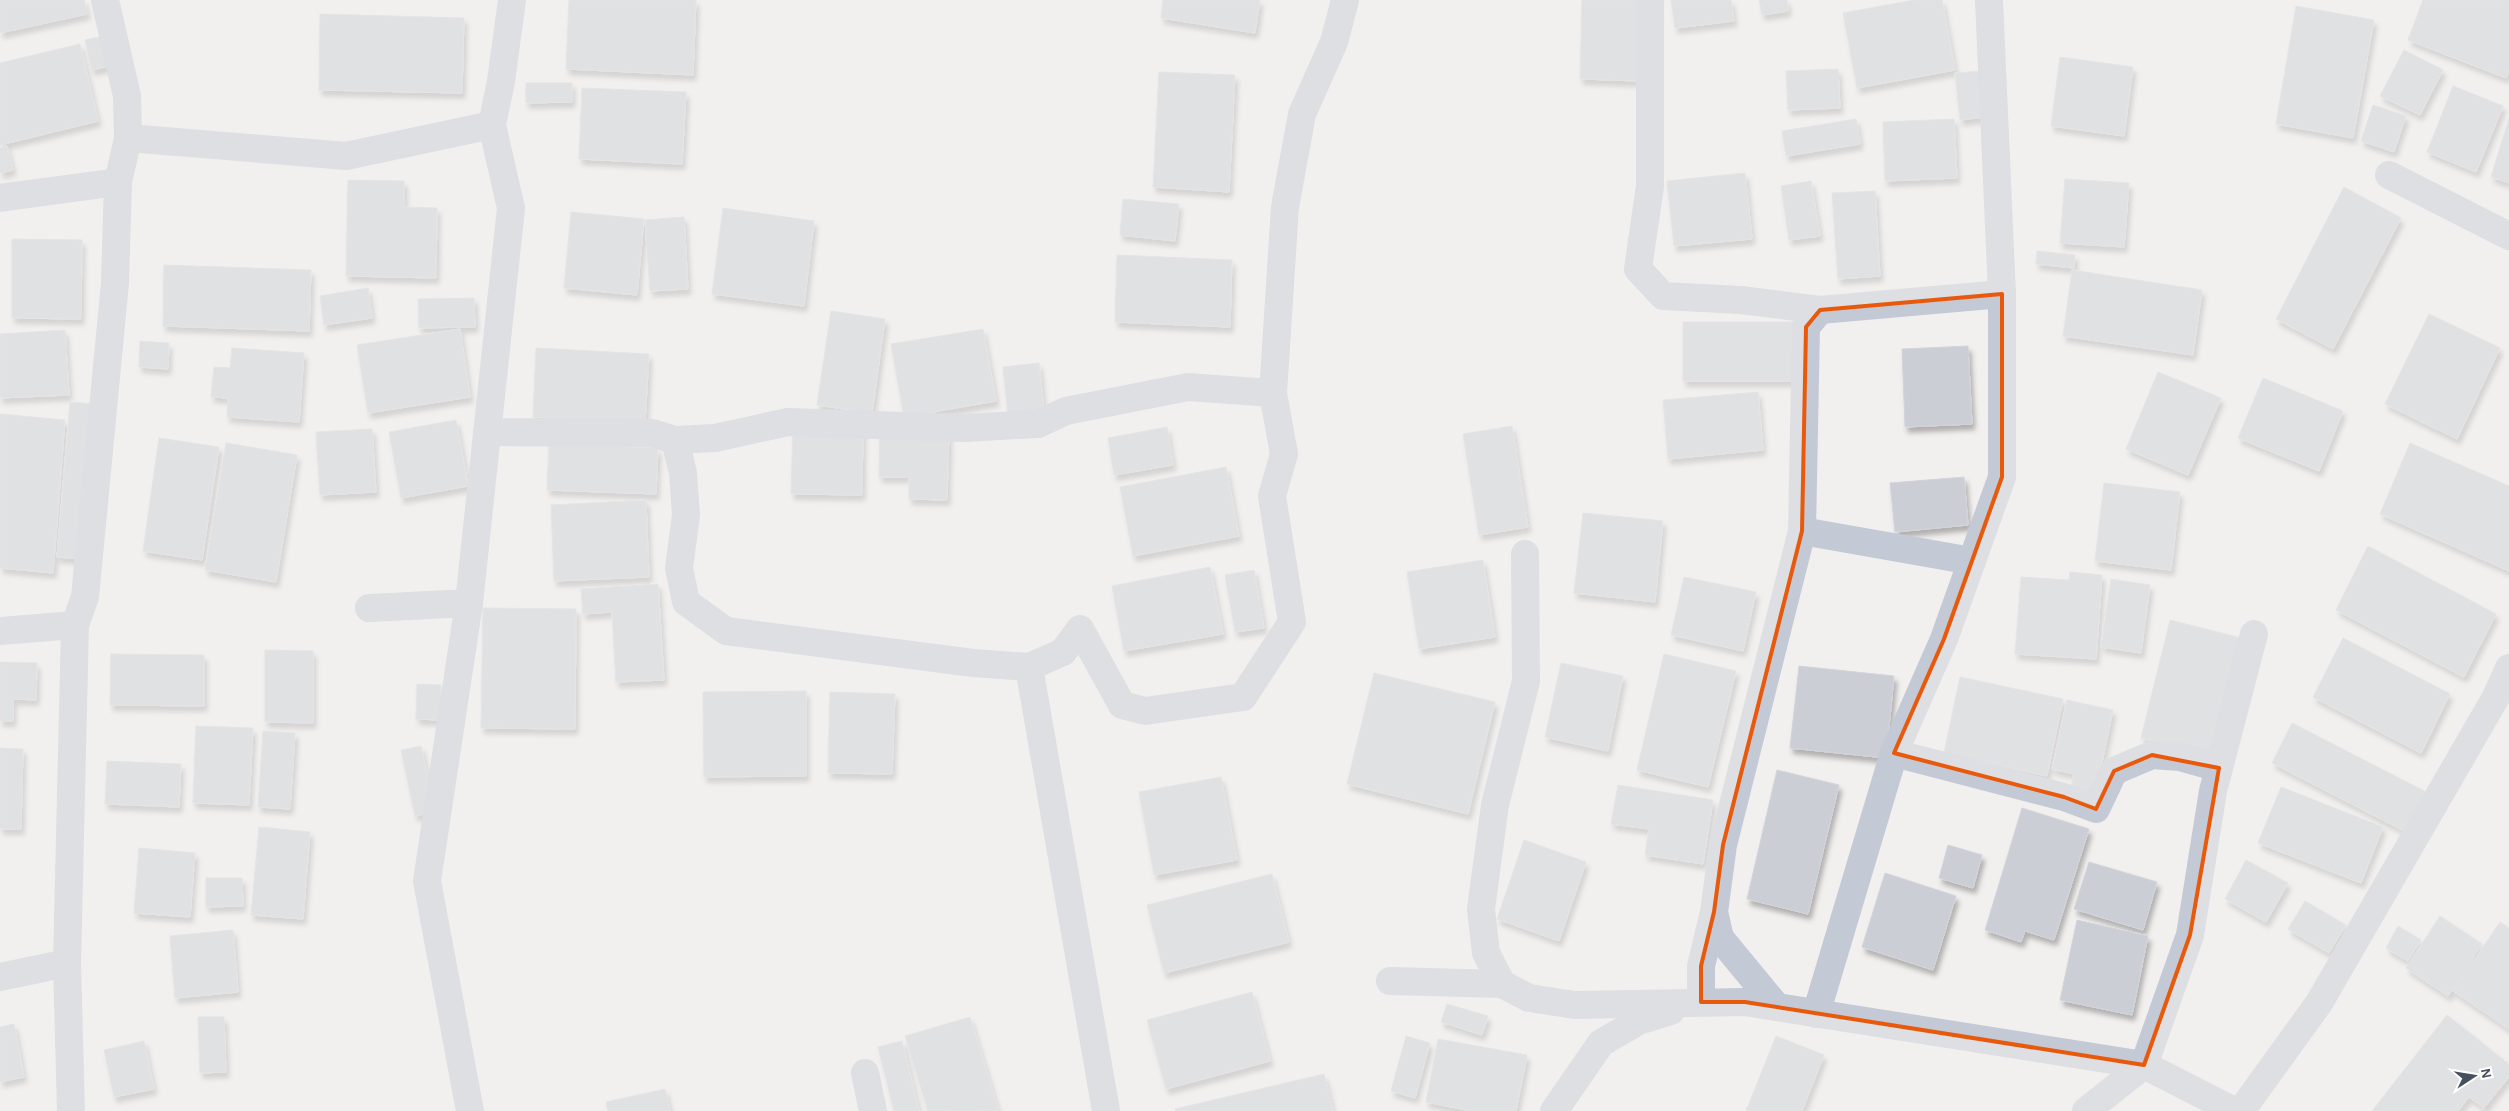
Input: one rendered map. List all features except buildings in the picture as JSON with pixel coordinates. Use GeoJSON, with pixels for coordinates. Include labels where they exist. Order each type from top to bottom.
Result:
{"type":"FeatureCollection","features":[{"type":"Feature","properties":{"kind":"street"},"geometry":{"type":"LineString","coordinates":[[71,1111],[67,963],[75,625],[85,597],[115,283],[118,182],[128,138],[127,96],[105,0]]}},
{"type":"Feature","properties":{"kind":"street"},"geometry":{"type":"LineString","coordinates":[[470,1111],[427,881],[469,602],[511,208],[492,125],[501,80],[512,0]]}},
{"type":"Feature","properties":{"kind":"street"},"geometry":{"type":"LineString","coordinates":[[675,440],[683,473],[685,507],[679,568],[686,602],[726,631],[973,663],[1029,667],[1063,652],[1080,629],[1122,704],[1144,711],[1243,697],[1292,622],[1272,496],[1284,454],[1273,393],[1285,207],[1302,114],[1334,42],[1345,0]]}},
{"type":"Feature","properties":{"kind":"street"},"geometry":{"type":"LineString","coordinates":[[1650,0],[1650,186],[1638,269],[1663,296],[1741,300],[1820,310],[2002,294]]}},
{"type":"Feature","properties":{"kind":"street"},"geometry":{"type":"LineString","coordinates":[[1816,1014],[1894,753],[1944,639],[2002,477],[2002,294],[1989,0]]}},
{"type":"Feature","properties":{"kind":"street"},"geometry":{"type":"LineString","coordinates":[[128,138],[346,156],[492,125]]}},
{"type":"Feature","properties":{"kind":"street"},"geometry":{"type":"LineString","coordinates":[[2389,175],[2509,236]]}},
{"type":"Feature","properties":{"kind":"street"},"geometry":{"type":"LineString","coordinates":[[0,198],[118,182]]}},
{"type":"Feature","properties":{"kind":"street"},"geometry":{"type":"LineString","coordinates":[[1701,1002],[1701,966],[1714,912],[1723,845],[1802,531],[1806,327],[1820,310]]}},
{"type":"Feature","properties":{"kind":"street"},"geometry":{"type":"LineString","coordinates":[[487,432],[652,433],[675,440],[715,438],[788,422],[964,428],[1038,424],[1066,411],[1188,387],[1273,393]]}},
{"type":"Feature","properties":{"kind":"street"},"geometry":{"type":"LineString","coordinates":[[1802,531],[1972,561]]}},
{"type":"Feature","properties":{"kind":"street"},"geometry":{"type":"LineString","coordinates":[[1502,984],[1486,953],[1481,908],[1496,806],[1526,681],[1525,554]]}},
{"type":"Feature","properties":{"kind":"street"},"geometry":{"type":"LineString","coordinates":[[369,608],[469,602]]}},
{"type":"Feature","properties":{"kind":"street"},"geometry":{"type":"LineString","coordinates":[[0,631],[75,625]]}},
{"type":"Feature","properties":{"kind":"street"},"geometry":{"type":"LineString","coordinates":[[2086,1111],[2144,1065],[2190,935],[2213,791],[2254,634]]}},
{"type":"Feature","properties":{"kind":"street"},"geometry":{"type":"LineString","coordinates":[[1029,667],[1106,1111]]}},
{"type":"Feature","properties":{"kind":"street"},"geometry":{"type":"LineString","coordinates":[[2241,1111],[2319,1003],[2496,698],[2509,668]]}},
{"type":"Feature","properties":{"kind":"street"},"geometry":{"type":"LineString","coordinates":[[1894,753],[2064,797],[2096,809],[2114,772],[2152,755],[2180,757],[2219,768]]}},
{"type":"Feature","properties":{"kind":"street"},"geometry":{"type":"LineString","coordinates":[[1714,912],[1720,938],[1777,1007]]}},
{"type":"Feature","properties":{"kind":"street"},"geometry":{"type":"LineString","coordinates":[[0,976],[67,963]]}},
{"type":"Feature","properties":{"kind":"street"},"geometry":{"type":"LineString","coordinates":[[1390,981],[1502,984],[1528,998],[1575,1005],[1745,1002],[2144,1065],[2234,1111]]}},
{"type":"Feature","properties":{"kind":"street"},"geometry":{"type":"LineString","coordinates":[[1554,1111],[1601,1043],[1639,1021],[1701,1002]]}},
{"type":"Feature","properties":{"kind":"street"},"geometry":{"type":"LineString","coordinates":[[865,1073],[873,1111]]}},
{"type":"Feature","properties":{"kind":"highlighted area"},"geometry":{"type":"Polygon","coordinates":[[[2002,294],[2002,477],[1944,639],[1894,753],[2064,797],[2096,809],[2114,771],[2152,755],[2219,768],[2190,935],[2144,1065],[1745,1002],[1701,1002],[1701,966],[1714,912],[1723,845],[1802,531],[1806,327],[1820,310],[2002,294]]]}}]}
